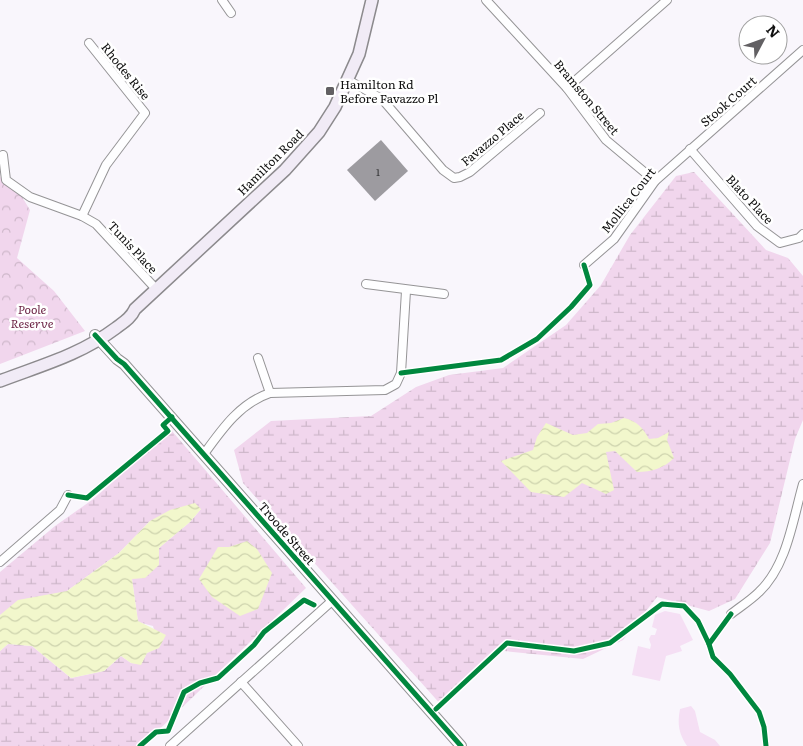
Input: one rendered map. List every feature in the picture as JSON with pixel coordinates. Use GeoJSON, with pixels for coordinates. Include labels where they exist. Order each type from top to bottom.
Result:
{"type":"FeatureCollection","features":[{"type":"Feature","properties":{"kind":"main road","name":"Hamilton Road"},"geometry":{"type":"LineString","coordinates":[[0,381],[68,356],[75,348],[101,335],[128,310],[135,309],[301,154],[324,124],[348,80],[363,42],[372,0]]}},
{"type":"Feature","properties":{"kind":"street"},"geometry":{"type":"LineString","coordinates":[[222,0],[232,13]]}},
{"type":"Feature","properties":{"kind":"street","name":"Bramston Street"},"geometry":{"type":"LineString","coordinates":[[486,0],[567,88],[606,140],[655,181]]}},
{"type":"Feature","properties":{"kind":"street"},"geometry":{"type":"LineString","coordinates":[[567,88],[667,0]]}},
{"type":"Feature","properties":{"kind":"street","name":"Rhodes Rise"},"geometry":{"type":"LineString","coordinates":[[82,216],[106,164],[145,113],[89,43]]}},
{"type":"Feature","properties":{"kind":"street","name":"Stook Court"},"geometry":{"type":"LineString","coordinates":[[690,148],[803,50]]}},
{"type":"Feature","properties":{"kind":"street","name":"Favazzo Place"},"geometry":{"type":"LineString","coordinates":[[348,80],[382,99],[443,170],[454,178],[470,172],[540,113]]}},
{"type":"Feature","properties":{"kind":"street","name":"Mollica Court"},"geometry":{"type":"LineString","coordinates":[[584,264],[614,239],[655,181],[690,148]]}},
{"type":"Feature","properties":{"kind":"street","name":"Blato Place"},"geometry":{"type":"LineString","coordinates":[[690,148],[757,226],[780,243],[799,238],[803,234]]}},
{"type":"Feature","properties":{"kind":"street","name":"Tunis Place"},"geometry":{"type":"LineString","coordinates":[[3,155],[6,180],[30,198],[82,216],[106,233],[156,289]]}},
{"type":"Feature","properties":{"kind":"street"},"geometry":{"type":"LineString","coordinates":[[366,284],[406,291],[444,294]]}},
{"type":"Feature","properties":{"kind":"street"},"geometry":{"type":"LineString","coordinates":[[204,454],[237,412],[260,396],[270,393],[385,390],[396,384],[402,373],[406,291]]}},
{"type":"Feature","properties":{"kind":"street","name":"Troode Street"},"geometry":{"type":"LineString","coordinates":[[101,335],[122,355],[124,364],[461,746]]}},
{"type":"Feature","properties":{"kind":"street"},"geometry":{"type":"LineString","coordinates":[[258,358],[270,393]]}},
{"type":"Feature","properties":{"kind":"street"},"geometry":{"type":"LineString","coordinates":[[731,614],[759,592],[768,582],[784,552],[803,484]]}},
{"type":"Feature","properties":{"kind":"street"},"geometry":{"type":"LineString","coordinates":[[0,562],[60,510],[68,496]]}},
{"type":"Feature","properties":{"kind":"street"},"geometry":{"type":"LineString","coordinates":[[794,514],[803,518]]}},
{"type":"Feature","properties":{"kind":"street"},"geometry":{"type":"LineString","coordinates":[[170,746],[333,600]]}},
{"type":"Feature","properties":{"kind":"street"},"geometry":{"type":"LineString","coordinates":[[242,682],[298,746]]}},
{"type":"Feature","properties":{"kind":"green space"},"geometry":{"type":"Polygon","coordinates":[[[694,172],[766,250],[788,258],[803,276],[803,420],[795,439],[770,543],[735,599],[709,611],[657,597],[623,640],[583,659],[504,651],[443,707],[243,483],[234,450],[271,421],[371,416],[416,387],[449,375],[503,368],[566,325],[601,285],[630,235],[676,176],[694,172]]]}},
{"type":"Feature","properties":{"kind":"green space","name":"Poole Reserve"},"geometry":{"type":"Polygon","coordinates":[[[0,177],[16,187],[30,210],[17,258],[54,291],[85,331],[0,364],[0,177]]]}},
{"type":"Feature","properties":{"kind":"green space"},"geometry":{"type":"Polygon","coordinates":[[[172,431],[306,588],[142,746],[0,746],[0,651],[8,644],[32,646],[71,678],[104,671],[121,656],[131,663],[141,664],[147,653],[159,647],[153,626],[138,622],[132,579],[159,548],[190,522],[201,509],[150,521],[119,553],[67,591],[48,596],[0,615],[0,572],[55,526],[92,500],[172,431]]]}},
{"type":"Feature","properties":{"kind":"shaded area"},"geometry":{"type":"Polygon","coordinates":[[[665,611],[680,614],[693,640],[680,646],[682,651],[666,656],[660,681],[632,675],[638,646],[650,649],[649,639],[651,635],[655,635],[657,629],[652,627],[655,615],[665,611]]]}},
{"type":"Feature","properties":{"kind":"shaded area"},"geometry":{"type":"Polygon","coordinates":[[[691,706],[695,711],[700,732],[715,740],[720,746],[687,746],[679,729],[679,714],[680,709],[691,706]]]}},
{"type":"Feature","properties":{"kind":"water"},"geometry":{"type":"Polygon","coordinates":[[[624,418],[633,421],[639,426],[649,439],[658,438],[669,432],[667,440],[674,458],[657,469],[637,472],[615,451],[606,452],[614,490],[606,494],[582,483],[564,497],[531,492],[501,461],[533,450],[537,437],[546,423],[573,435],[587,433],[598,424],[611,423],[624,418]]]}},
{"type":"Feature","properties":{"kind":"water"},"geometry":{"type":"Polygon","coordinates":[[[195,503],[201,509],[190,522],[159,548],[159,565],[145,578],[132,579],[138,621],[166,635],[159,648],[147,653],[141,665],[131,663],[121,656],[104,671],[71,678],[32,646],[8,644],[0,651],[0,615],[18,600],[67,591],[119,553],[150,521],[170,510],[195,503]]]}},
{"type":"Feature","properties":{"kind":"water"},"geometry":{"type":"Polygon","coordinates":[[[247,541],[257,549],[272,573],[258,609],[240,616],[212,597],[199,579],[218,547],[229,547],[247,541]]]}},
{"type":"Feature","properties":{"kind":"building"},"geometry":{"type":"Polygon","coordinates":[[[381,140],[408,171],[375,201],[347,170],[381,140]]]}},
{"type":"Feature","properties":{"kind":"cycle path"},"geometry":{"type":"LineString","coordinates":[[401,373],[501,360],[537,339],[571,307],[590,285],[584,265]]}},
{"type":"Feature","properties":{"kind":"cycle path"},"geometry":{"type":"LineString","coordinates":[[95,335],[124,364],[461,746]]}},
{"type":"Feature","properties":{"kind":"cycle path"},"geometry":{"type":"LineString","coordinates":[[68,495],[87,498],[168,431],[163,425],[172,417]]}},
{"type":"Feature","properties":{"kind":"cycle path"},"geometry":{"type":"LineString","coordinates":[[140,746],[156,732],[168,731],[184,692],[200,683],[218,678],[254,645],[264,632],[304,600],[314,605]]}},
{"type":"Feature","properties":{"kind":"cycle path"},"geometry":{"type":"LineString","coordinates":[[436,709],[507,643],[574,651],[610,643],[662,604],[684,606],[698,621],[709,644],[731,614]]}},
{"type":"Feature","properties":{"kind":"cycle path"},"geometry":{"type":"LineString","coordinates":[[709,644],[713,657],[730,674],[759,712],[764,727],[766,746]]}},
{"type":"Feature","properties":{"kind":"place","name":"Hamilton Rd Before Favazzo Pl"},"geometry":{"type":"Point","coordinates":[330,91]}}]}
